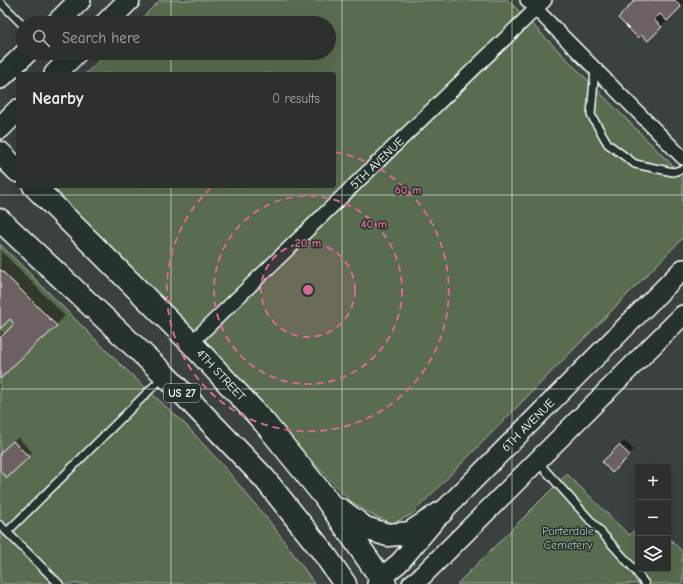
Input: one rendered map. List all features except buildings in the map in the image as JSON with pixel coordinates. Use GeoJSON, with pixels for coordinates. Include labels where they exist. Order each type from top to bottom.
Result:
{"type":"FeatureCollection","features":[{"type":"Feature","properties":{"kind":"highway"},"geometry":{"type":"LineString","coordinates":[[0,153],[16,168]]}},
{"type":"Feature","properties":{"kind":"highway","name":"4TH STREET"},"geometry":{"type":"LineString","coordinates":[[36,188],[191,343],[264,422],[324,496],[381,582]]}},
{"type":"Feature","properties":{"kind":"highway","name":"US 27"},"geometry":{"type":"LineString","coordinates":[[0,220],[165,375],[264,478],[323,552],[345,584]]}},
{"type":"Feature","properties":{"kind":"highway"},"geometry":{"type":"LineString","coordinates":[[324,496],[365,528],[388,536],[410,532],[442,512]]}},
{"type":"Feature","properties":{"kind":"main road"},"geometry":{"type":"LineString","coordinates":[[64,16],[80,0]]}},
{"type":"Feature","properties":{"kind":"main road"},"geometry":{"type":"LineString","coordinates":[[113,16],[129,0]]}},
{"type":"Feature","properties":{"kind":"main road"},"geometry":{"type":"LineString","coordinates":[[0,78],[19,60]]}},
{"type":"Feature","properties":{"kind":"main road"},"geometry":{"type":"LineString","coordinates":[[56,72],[69,60]]}},
{"type":"Feature","properties":{"kind":"main road"},"geometry":{"type":"LineString","coordinates":[[0,128],[16,112]]}},
{"type":"Feature","properties":{"kind":"main road","name":"6TH AVENUE"},"geometry":{"type":"LineString","coordinates":[[381,582],[442,512],[683,269]]}},
{"type":"Feature","properties":{"kind":"main road"},"geometry":{"type":"LineString","coordinates":[[412,584],[420,578],[683,315]]}},
{"type":"Feature","properties":{"kind":"street"},"geometry":{"type":"LineString","coordinates":[[536,3],[595,69],[683,158]]}},
{"type":"Feature","properties":{"kind":"street","name":"5TH AVENUE"},"geometry":{"type":"LineString","coordinates":[[191,343],[536,3]]}},
{"type":"Feature","properties":{"kind":"lane"},"geometry":{"type":"LineString","coordinates":[[0,2],[16,18]]}},
{"type":"Feature","properties":{"kind":"lane"},"geometry":{"type":"LineString","coordinates":[[595,69],[591,115],[608,144],[635,164],[673,172],[683,169]]}},
{"type":"Feature","properties":{"kind":"lane"},"geometry":{"type":"LineString","coordinates":[[7,532],[165,375]]}},
{"type":"Feature","properties":{"kind":"lane"},"geometry":{"type":"LineString","coordinates":[[536,461],[634,569],[645,584]]}},
{"type":"Feature","properties":{"kind":"lane"},"geometry":{"type":"LineString","coordinates":[[0,525],[59,584]]}},
{"type":"Feature","properties":{"kind":"green space"},"geometry":{"type":"Polygon","coordinates":[[[160,0],[508,0],[683,176],[683,238],[411,515],[393,523],[372,515],[348,499],[54,188],[336,188],[336,72],[87,72],[100,60],[336,60],[336,16],[144,16],[160,0]]]}},
{"type":"Feature","properties":{"kind":"green space"},"geometry":{"type":"Polygon","coordinates":[[[0,244],[122,366],[185,424],[225,468],[273,526],[315,584],[0,584],[0,244]]]}},
{"type":"Feature","properties":{"kind":"green space","name":"Porterdale Cemetery"},"geometry":{"type":"Polygon","coordinates":[[[567,474],[629,535],[635,530],[635,572],[671,572],[671,540],[683,552],[683,584],[457,584],[567,474]]]}}]}
